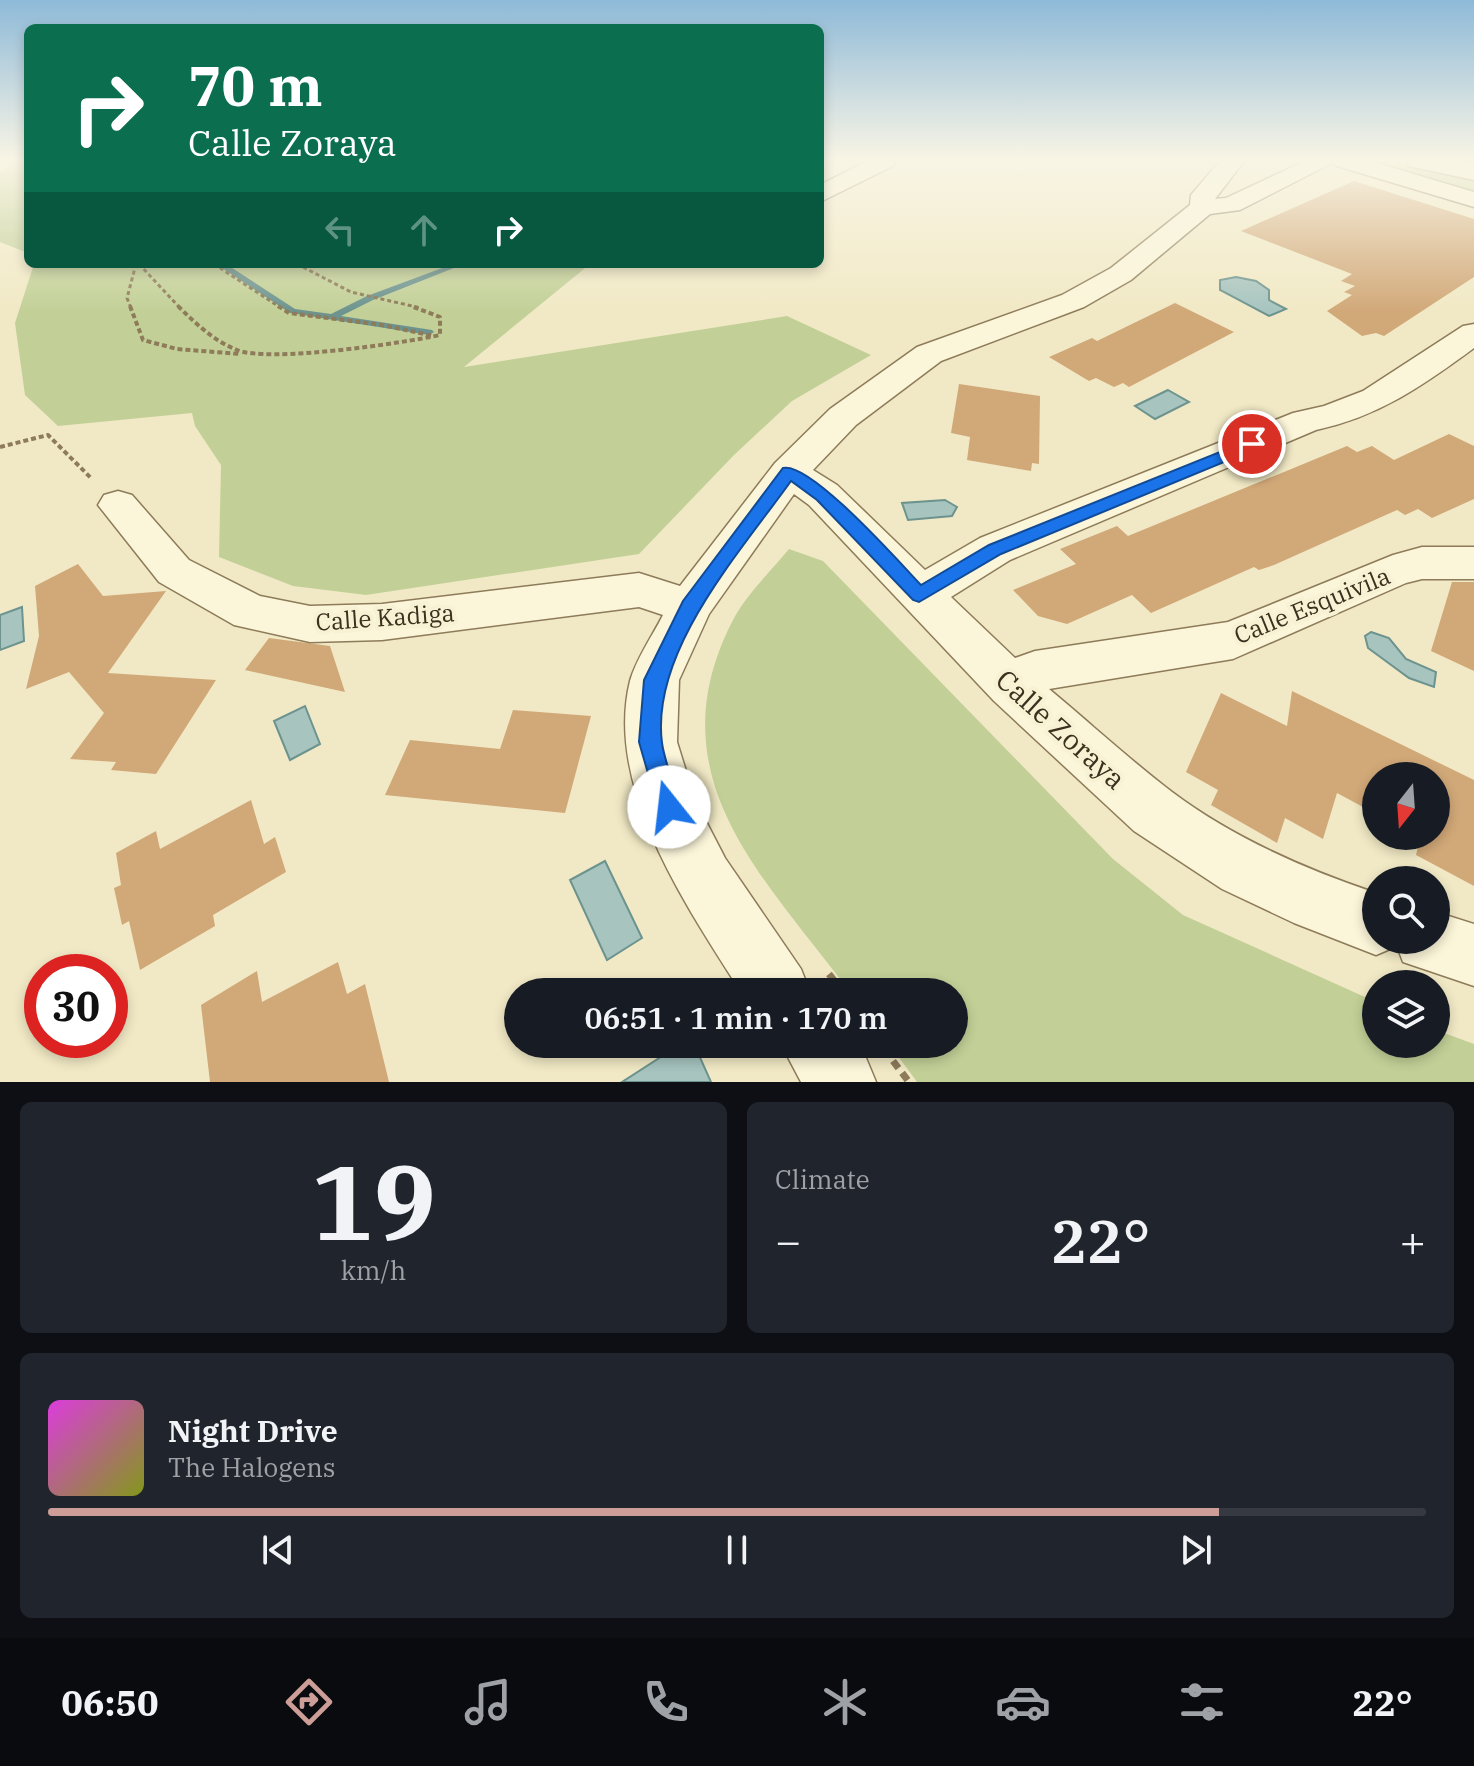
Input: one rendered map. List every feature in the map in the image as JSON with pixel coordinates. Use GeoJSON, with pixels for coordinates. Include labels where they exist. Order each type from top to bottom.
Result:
{"type":"FeatureCollection","features":[{"type":"Feature","properties":{"kind":"street"},"geometry":{"type":"LineString","coordinates":[[769,978],[704,879],[669,807],[651,742],[655,680],[690,606],[789,472],[843,417],[929,354],[1073,301],[1121,274],[1198,211]]}},
{"type":"Feature","properties":{"kind":"street"},"geometry":{"type":"LineString","coordinates":[[919,595],[995,549],[1306,421],[1335,417],[1394,391],[1474,333]]}},
{"type":"Feature","properties":{"kind":"street","name":"Calle Zoraya"},"geometry":{"type":"LineString","coordinates":[[789,472],[823,495],[1011,686],[1154,812],[1243,868],[1315,902],[1362,919]]}},
{"type":"Feature","properties":{"kind":"street","name":"Calle Kadiga"},"geometry":{"type":"LineString","coordinates":[[118,505],[174,571],[250,612],[310,624],[382,622],[639,590],[690,606]]}},
{"type":"Feature","properties":{"kind":"street","name":"Calle Esquivila"},"geometry":{"type":"LineString","coordinates":[[1011,686],[1035,671],[1233,640],[1393,571],[1422,563],[1474,563]]}},
{"type":"Feature","properties":{"kind":"street"},"geometry":{"type":"LineString","coordinates":[[1450,948],[1474,955]]}},
{"type":"Feature","properties":{"kind":"street"},"geometry":{"type":"LineString","coordinates":[[825,1058],[842,1082]]}},
{"type":"Feature","properties":{"kind":"path"},"geometry":{"type":"LineString","coordinates":[[137,268],[127,298],[143,340],[177,349],[241,354],[348,348],[440,335],[440,317],[420,305],[393,304],[370,298],[312,275],[302,268]]}},
{"type":"Feature","properties":{"kind":"path"},"geometry":{"type":"LineString","coordinates":[[142,268],[194,321],[241,354]]}},
{"type":"Feature","properties":{"kind":"path"},"geometry":{"type":"LineString","coordinates":[[220,268],[289,313],[382,325],[435,337]]}},
{"type":"Feature","properties":{"kind":"path"},"geometry":{"type":"LineString","coordinates":[[0,447],[48,435],[118,505]]}},
{"type":"Feature","properties":{"kind":"path"},"geometry":{"type":"LineString","coordinates":[[824,967],[832,978]]}},
{"type":"Feature","properties":{"kind":"green space"},"geometry":{"type":"Polygon","coordinates":[[[0,211],[24,211],[24,251],[0,242],[0,211]]]}},
{"type":"Feature","properties":{"kind":"green space"},"geometry":{"type":"Polygon","coordinates":[[[33,268],[585,268],[464,367],[787,316],[871,355],[792,401],[734,455],[639,554],[366,595],[293,586],[219,557],[221,465],[195,426],[192,413],[58,426],[25,395],[15,323],[33,268]]]}},
{"type":"Feature","properties":{"kind":"green space"},"geometry":{"type":"Polygon","coordinates":[[[789,549],[823,561],[1113,859],[1183,915],[1362,996],[1362,1058],[1450,1058],[1450,1035],[1474,1044],[1474,1082],[917,1082],[899,1058],[968,1058],[968,978],[839,978],[753,864],[728,820],[712,775],[705,727],[711,676],[733,620],[752,592],[789,549]]]}},
{"type":"Feature","properties":{"kind":"water"},"geometry":{"type":"Polygon","coordinates":[[[1236,277],[1256,281],[1269,290],[1269,300],[1286,309],[1269,316],[1220,290],[1220,280],[1236,277]]]}},
{"type":"Feature","properties":{"kind":"water"},"geometry":{"type":"Polygon","coordinates":[[[1168,390],[1189,402],[1155,419],[1135,406],[1168,390]]]}},
{"type":"Feature","properties":{"kind":"water"},"geometry":{"type":"Polygon","coordinates":[[[945,500],[957,507],[952,516],[908,520],[902,503],[945,500]]]}},
{"type":"Feature","properties":{"kind":"water"},"geometry":{"type":"Polygon","coordinates":[[[22,607],[24,641],[0,650],[0,615],[22,607]]]}},
{"type":"Feature","properties":{"kind":"water"},"geometry":{"type":"Polygon","coordinates":[[[1371,632],[1389,638],[1406,659],[1436,672],[1434,687],[1409,678],[1368,648],[1365,636],[1371,632]]]}},
{"type":"Feature","properties":{"kind":"water"},"geometry":{"type":"Polygon","coordinates":[[[305,706],[320,744],[290,760],[274,721],[305,706]]]}},
{"type":"Feature","properties":{"kind":"water"},"geometry":{"type":"Polygon","coordinates":[[[605,861],[642,938],[607,960],[570,880],[605,861]]]}},
{"type":"Feature","properties":{"kind":"water"},"geometry":{"type":"Polygon","coordinates":[[[659,1058],[700,1058],[711,1082],[622,1082],[659,1058]]]}},
{"type":"Feature","properties":{"kind":"building"},"geometry":{"type":"Polygon","coordinates":[[[1285,211],[1450,211],[1474,219],[1474,277],[1384,336],[1376,333],[1362,336],[1327,311],[1352,295],[1344,292],[1355,286],[1341,281],[1352,274],[1241,231],[1285,211]]]}},
{"type":"Feature","properties":{"kind":"building"},"geometry":{"type":"Polygon","coordinates":[[[1175,303],[1234,332],[1129,387],[1123,383],[1114,387],[1096,378],[1089,381],[1049,357],[1092,338],[1097,341],[1175,303]]]}},
{"type":"Feature","properties":{"kind":"building"},"geometry":{"type":"Polygon","coordinates":[[[959,384],[1040,396],[1039,464],[1032,463],[1031,471],[967,460],[970,437],[951,433],[959,384]]]}},
{"type":"Feature","properties":{"kind":"building"},"geometry":{"type":"Polygon","coordinates":[[[1449,434],[1474,446],[1474,499],[1432,518],[1418,509],[1405,515],[1397,510],[1274,565],[1259,570],[1254,567],[1151,613],[1132,595],[1067,624],[1038,616],[1013,590],[1076,564],[1060,549],[1117,526],[1128,536],[1347,446],[1357,452],[1372,446],[1394,460],[1449,434]]]}},
{"type":"Feature","properties":{"kind":"building"},"geometry":{"type":"Polygon","coordinates":[[[78,564],[103,596],[166,591],[108,673],[216,680],[156,774],[111,770],[116,762],[70,759],[104,713],[69,672],[26,689],[39,636],[35,586],[78,564]]]}},
{"type":"Feature","properties":{"kind":"building"},"geometry":{"type":"Polygon","coordinates":[[[1452,582],[1474,582],[1474,671],[1431,651],[1452,582]]]}},
{"type":"Feature","properties":{"kind":"building"},"geometry":{"type":"Polygon","coordinates":[[[269,638],[330,646],[345,692],[245,670],[269,638]]]}},
{"type":"Feature","properties":{"kind":"building"},"geometry":{"type":"Polygon","coordinates":[[[1292,691],[1437,762],[1362,762],[1362,806],[1337,793],[1323,839],[1285,818],[1277,843],[1211,805],[1218,790],[1186,772],[1221,693],[1287,726],[1292,691]]]}},
{"type":"Feature","properties":{"kind":"building"},"geometry":{"type":"Polygon","coordinates":[[[513,710],[591,716],[565,813],[385,795],[410,740],[500,749],[513,710]]]}},
{"type":"Feature","properties":{"kind":"building"},"geometry":{"type":"Polygon","coordinates":[[[1450,768],[1474,780],[1474,886],[1450,873],[1450,866],[1437,866],[1416,855],[1417,850],[1450,850],[1450,768]]]}},
{"type":"Feature","properties":{"kind":"building"},"geometry":{"type":"Polygon","coordinates":[[[251,800],[264,844],[275,837],[286,872],[213,915],[215,926],[140,970],[129,921],[122,925],[114,888],[121,885],[116,853],[156,831],[160,849],[251,800]]]}},
{"type":"Feature","properties":{"kind":"building"},"geometry":{"type":"Polygon","coordinates":[[[338,962],[347,994],[365,984],[389,1082],[210,1082],[201,1005],[257,971],[262,1002],[338,962]]]}},
{"type":"Feature","properties":{"kind":"waterway"},"geometry":{"type":"LineString","coordinates":[[226,268],[293,311],[429,332]]}},
{"type":"Feature","properties":{"kind":"waterway"},"geometry":{"type":"LineString","coordinates":[[334,316],[370,298],[449,268]]}},
{"type":"Feature","properties":{"kind":"route"},"geometry":{"type":"LineString","coordinates":[[669,807],[651,742],[655,680],[690,606],[789,472],[823,495],[919,595],[995,549],[1252,444]]}}]}
